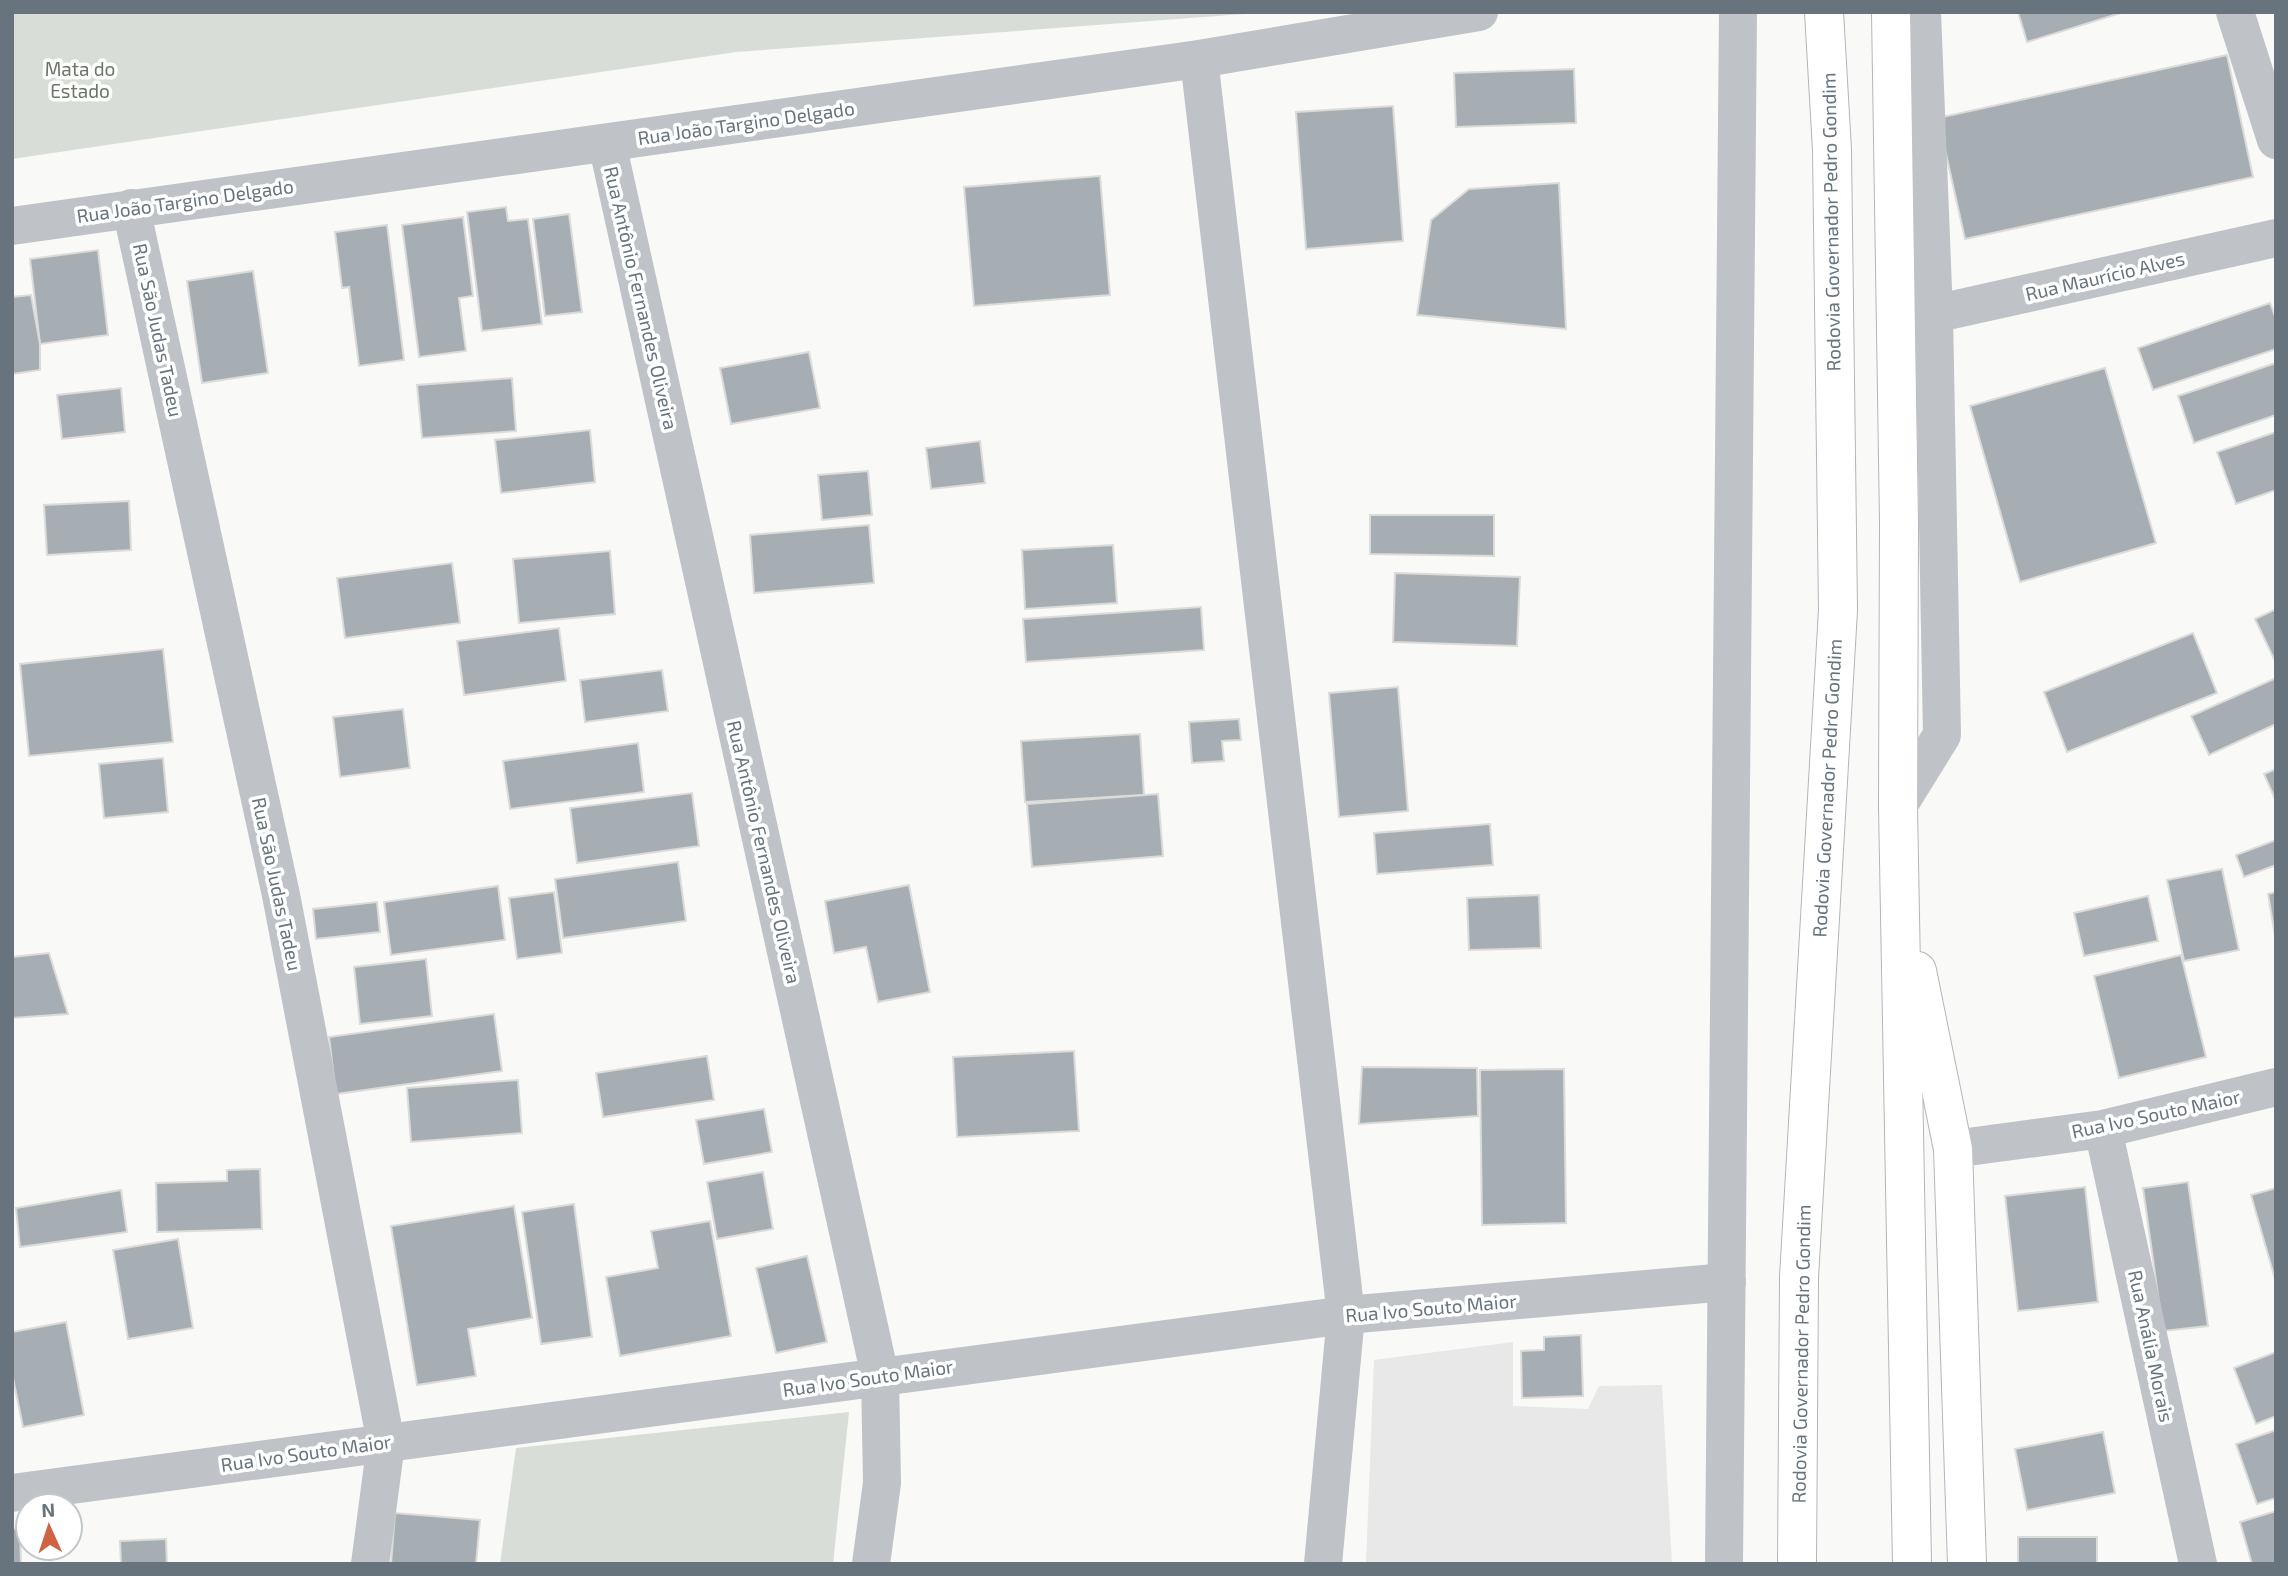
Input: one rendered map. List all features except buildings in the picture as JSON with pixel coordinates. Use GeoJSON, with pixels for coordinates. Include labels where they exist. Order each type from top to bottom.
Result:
{"type":"FeatureCollection","features":[{"type":"Feature","properties":{"kind":"highway","name":"Rodovia Governador Pedro Gondim"},"geometry":{"type":"LineString","coordinates":[[1797,1564],[1799,1277],[1838,610],[1832,150],[1824,12]]}},
{"type":"Feature","properties":{"kind":"highway"},"geometry":{"type":"LineString","coordinates":[[1891,12],[1899,523],[1899,882],[1912,1564]]}},
{"type":"Feature","properties":{"kind":"highway"},"geometry":{"type":"LineString","coordinates":[[1899,882],[1953,1149],[1967,1564]]}},
{"type":"Feature","properties":{"kind":"street","name":"Rua João Targino Delgado"},"geometry":{"type":"LineString","coordinates":[[12,226],[1199,59],[1479,12]]}},
{"type":"Feature","properties":{"kind":"street"},"geometry":{"type":"LineString","coordinates":[[1724,1564],[1738,12]]}},
{"type":"Feature","properties":{"kind":"street"},"geometry":{"type":"LineString","coordinates":[[1898,806],[1942,735],[1934,314],[1922,12]]}},
{"type":"Feature","properties":{"kind":"street"},"geometry":{"type":"LineString","coordinates":[[2235,12],[2276,140]]}},
{"type":"Feature","properties":{"kind":"street"},"geometry":{"type":"LineString","coordinates":[[1199,59],[1346,1315],[1323,1564]]}},
{"type":"Feature","properties":{"kind":"street","name":"Rua Antônio Fernandes Oliveira"},"geometry":{"type":"LineString","coordinates":[[607,143],[880,1376],[882,1483],[871,1564]]}},
{"type":"Feature","properties":{"kind":"street","name":"Rua São Judas Tadeu"},"geometry":{"type":"LineString","coordinates":[[131,208],[281,895],[386,1443],[370,1564]]}},
{"type":"Feature","properties":{"kind":"street","name":"Rua Maurício Alves"},"geometry":{"type":"LineString","coordinates":[[1934,314],[2276,238]]}},
{"type":"Feature","properties":{"kind":"street","name":"Rua Ivo Souto Maior"},"geometry":{"type":"LineString","coordinates":[[1953,1149],[2103,1129],[2276,1087]]}},
{"type":"Feature","properties":{"kind":"street","name":"Rua Anália Morais"},"geometry":{"type":"LineString","coordinates":[[2103,1129],[2199,1564]]}},
{"type":"Feature","properties":{"kind":"street","name":"Rua Ivo Souto Maior"},"geometry":{"type":"LineString","coordinates":[[12,1493],[1346,1315],[1727,1282]]}},
{"type":"Feature","properties":{"kind":"shaded area"},"geometry":{"type":"Polygon","coordinates":[[[1513,1342],[1513,1406],[1588,1409],[1599,1386],[1662,1385],[1672,1564],[1366,1564],[1374,1360],[1513,1342]]]}},
{"type":"Feature","properties":{"kind":"green space","name":"Mata do Estado"},"geometry":{"type":"Polygon","coordinates":[[[12,12],[1271,12],[736,52],[12,159],[12,12]]]}},
{"type":"Feature","properties":{"kind":"green space"},"geometry":{"type":"Polygon","coordinates":[[[849,1412],[833,1564],[500,1564],[516,1448],[849,1412]]]}}]}
